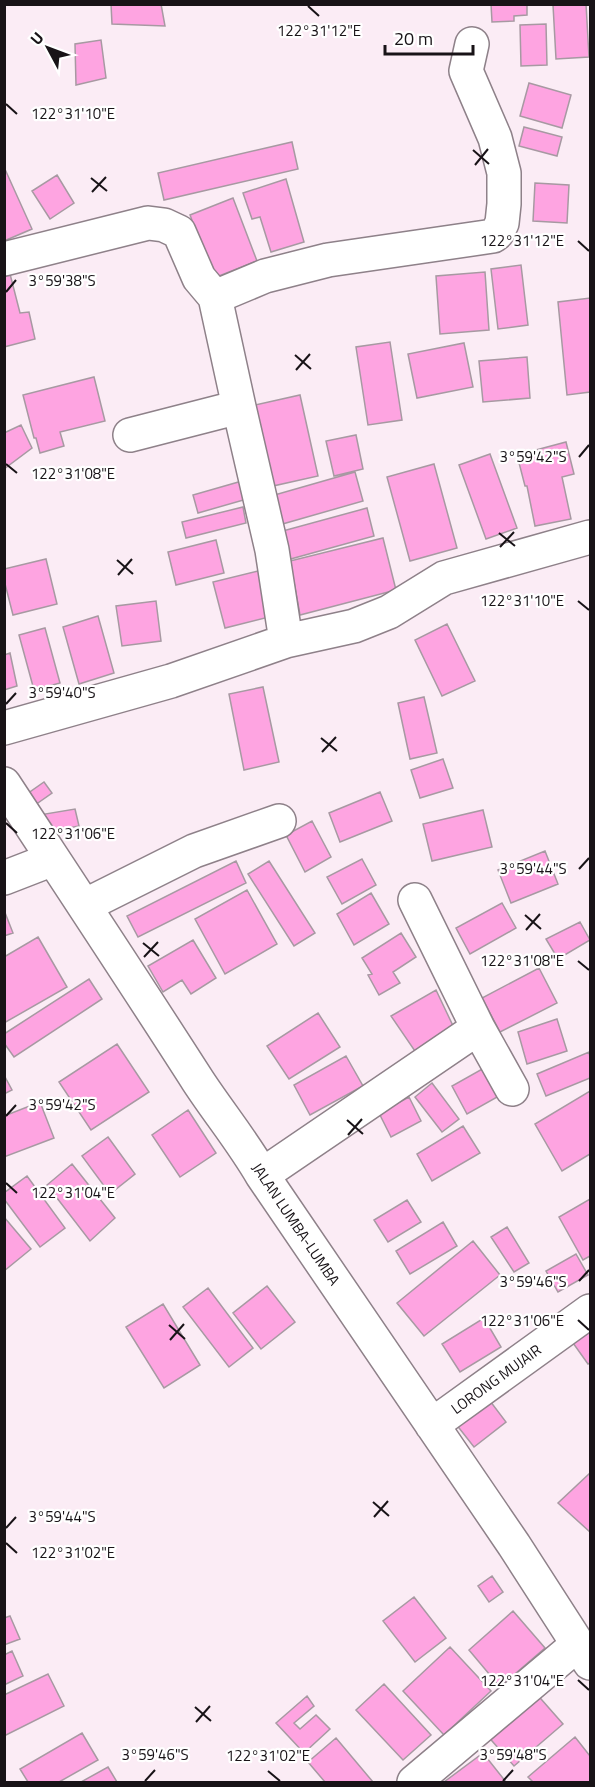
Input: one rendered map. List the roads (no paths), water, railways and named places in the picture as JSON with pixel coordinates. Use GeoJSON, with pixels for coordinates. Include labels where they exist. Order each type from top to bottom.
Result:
{"type":"FeatureCollection","features":[{"type":"Feature","properties":{"kind":"street"},"geometry":{"type":"LineString","coordinates":[[216,297],[265,276],[328,260],[493,236],[497,233],[502,223],[504,173],[495,138],[466,72],[472,44]]}},
{"type":"Feature","properties":{"kind":"street"},"geometry":{"type":"LineString","coordinates":[[4,259],[148,223],[164,225],[179,232],[199,278],[216,297],[238,407],[272,550],[286,641]]}},
{"type":"Feature","properties":{"kind":"street"},"geometry":{"type":"LineString","coordinates":[[130,435],[238,407]]}},
{"type":"Feature","properties":{"kind":"street"},"geometry":{"type":"LineString","coordinates":[[4,728],[171,681],[286,641],[354,626],[389,612],[444,578],[591,537]]}},
{"type":"Feature","properties":{"kind":"street","name":"JALAN LUMBA-LUMBA"},"geometry":{"type":"LineString","coordinates":[[4,784],[86,905],[222,1117],[251,1156],[514,1545],[584,1654]]}},
{"type":"Feature","properties":{"kind":"street"},"geometry":{"type":"LineString","coordinates":[[86,905],[194,851],[279,821]]}},
{"type":"Feature","properties":{"kind":"street"},"geometry":{"type":"LineString","coordinates":[[4,878],[53,859]]}},
{"type":"Feature","properties":{"kind":"street"},"geometry":{"type":"LineString","coordinates":[[415,900],[478,1028],[512,1089]]}},
{"type":"Feature","properties":{"kind":"street"},"geometry":{"type":"LineString","coordinates":[[262,1175],[478,1028]]}},
{"type":"Feature","properties":{"kind":"street","name":"LORONG MUJAIR"},"geometry":{"type":"LineString","coordinates":[[432,1425],[591,1311]]}},
{"type":"Feature","properties":{"kind":"street"},"geometry":{"type":"LineString","coordinates":[[414,1782],[584,1654]]}}]}
